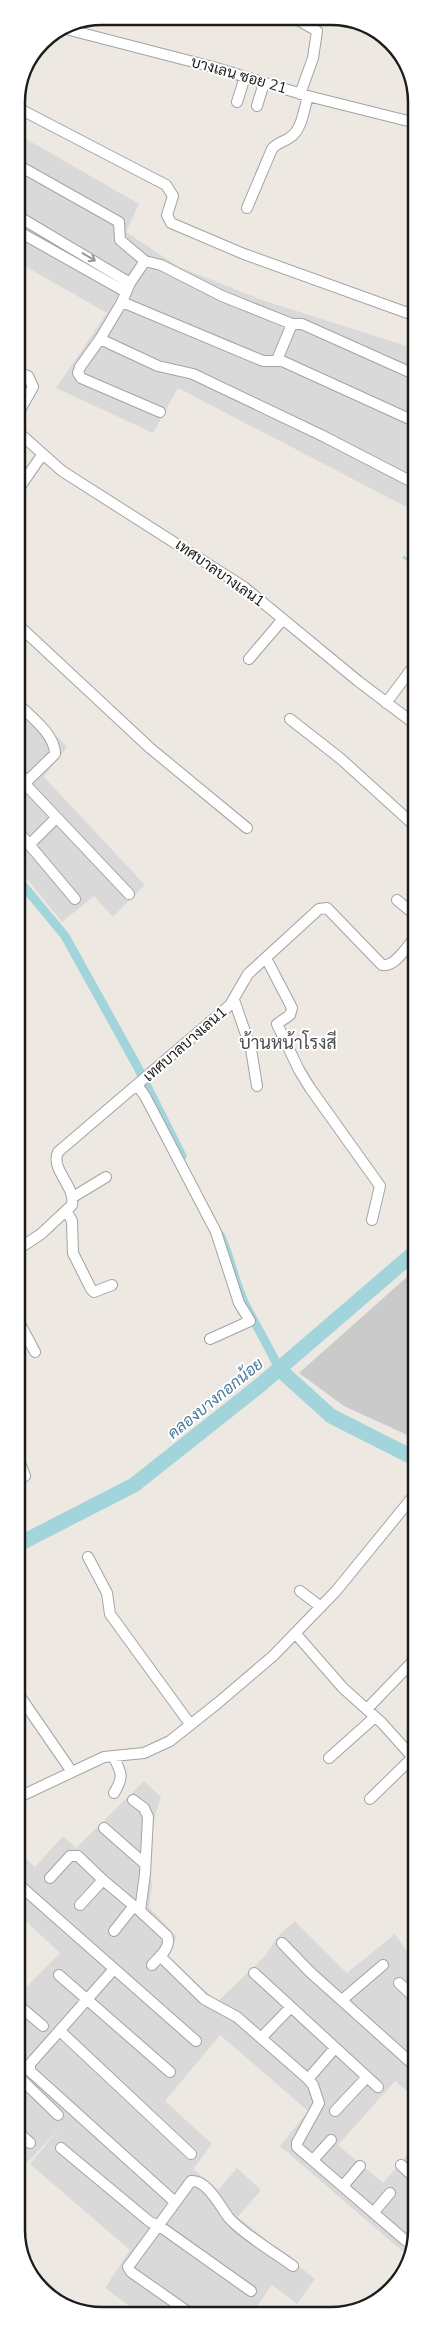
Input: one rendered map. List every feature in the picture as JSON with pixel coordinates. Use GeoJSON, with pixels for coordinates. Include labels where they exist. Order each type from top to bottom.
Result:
{"type":"FeatureCollection","features":[{"type":"Feature","properties":{"kind":"street"},"geometry":{"type":"LineString","coordinates":[[248,208],[272,149],[275,145],[292,136],[300,122],[317,31],[307,25]]}},
{"type":"Feature","properties":{"kind":"street","name":"บางเลน ซอย 21"},"geometry":{"type":"LineString","coordinates":[[73,31],[245,76],[304,95],[408,121]]}},
{"type":"Feature","properties":{"kind":"street"},"geometry":{"type":"LineString","coordinates":[[237,102],[245,76]]}},
{"type":"Feature","properties":{"kind":"street"},"geometry":{"type":"LineString","coordinates":[[257,106],[264,82]]}},
{"type":"Feature","properties":{"kind":"street"},"geometry":{"type":"LineString","coordinates":[[25,113],[166,185],[173,196],[166,214],[171,223],[244,254],[408,313]]}},
{"type":"Feature","properties":{"kind":"street"},"geometry":{"type":"LineString","coordinates":[[25,169],[116,220],[121,224],[120,240],[145,261],[161,265],[222,296],[292,324],[310,326],[408,371]]}},
{"type":"Feature","properties":{"kind":"street"},"geometry":{"type":"LineString","coordinates":[[25,220],[65,243],[126,292]]}},
{"type":"Feature","properties":{"kind":"street"},"geometry":{"type":"LineString","coordinates":[[25,235],[126,292],[263,360],[277,360],[408,418]]}},
{"type":"Feature","properties":{"kind":"street"},"geometry":{"type":"LineString","coordinates":[[58,254],[65,243]]}},
{"type":"Feature","properties":{"kind":"street"},"geometry":{"type":"LineString","coordinates":[[145,261],[78,373],[81,378],[160,412]]}},
{"type":"Feature","properties":{"kind":"street"},"geometry":{"type":"LineString","coordinates":[[277,360],[292,324]]}},
{"type":"Feature","properties":{"kind":"street"},"geometry":{"type":"LineString","coordinates":[[100,339],[158,366],[193,374],[323,436],[408,480]]}},
{"type":"Feature","properties":{"kind":"street"},"geometry":{"type":"LineString","coordinates":[[25,375],[28,376],[33,387],[25,401]]}},
{"type":"Feature","properties":{"kind":"street","name":"เทศบาลบางเลน1"},"geometry":{"type":"LineString","coordinates":[[25,440],[76,480],[244,587],[408,719]]}},
{"type":"Feature","properties":{"kind":"street"},"geometry":{"type":"LineString","coordinates":[[25,479],[42,455]]}},
{"type":"Feature","properties":{"kind":"street"},"geometry":{"type":"LineString","coordinates":[[249,659],[283,619]]}},
{"type":"Feature","properties":{"kind":"street"},"geometry":{"type":"LineString","coordinates":[[25,632],[150,748],[247,828]]}},
{"type":"Feature","properties":{"kind":"street"},"geometry":{"type":"LineString","coordinates":[[386,703],[408,674]]}},
{"type":"Feature","properties":{"kind":"street"},"geometry":{"type":"LineString","coordinates":[[25,711],[51,738],[55,746],[55,754],[25,783]]}},
{"type":"Feature","properties":{"kind":"street"},"geometry":{"type":"LineString","coordinates":[[290,719],[306,734],[337,755],[408,820]]}},
{"type":"Feature","properties":{"kind":"street"},"geometry":{"type":"LineString","coordinates":[[25,787],[129,894]]}},
{"type":"Feature","properties":{"kind":"street"},"geometry":{"type":"LineString","coordinates":[[30,844],[56,818]]}},
{"type":"Feature","properties":{"kind":"street"},"geometry":{"type":"LineString","coordinates":[[25,839],[76,900]]}},
{"type":"Feature","properties":{"kind":"street"},"geometry":{"type":"LineString","coordinates":[[397,900],[408,909]]}},
{"type":"Feature","properties":{"kind":"street","name":"เทศบาลบางเลน1"},"geometry":{"type":"LineString","coordinates":[[73,1196],[57,1163],[58,1152],[234,1000],[248,974],[323,907],[339,919],[382,965],[386,966],[394,961],[408,945]]}},
{"type":"Feature","properties":{"kind":"street"},"geometry":{"type":"LineString","coordinates":[[266,958],[292,1008],[290,1015],[277,1024],[299,1070],[380,1186],[372,1220]]}},
{"type":"Feature","properties":{"kind":"street"},"geometry":{"type":"LineString","coordinates":[[234,1000],[250,1050],[257,1086]]}},
{"type":"Feature","properties":{"kind":"street"},"geometry":{"type":"LineString","coordinates":[[138,1084],[216,1232],[239,1303],[250,1321],[210,1339]]}},
{"type":"Feature","properties":{"kind":"street"},"geometry":{"type":"LineString","coordinates":[[25,1245],[67,1212],[72,1205],[73,1196],[106,1178]]}},
{"type":"Feature","properties":{"kind":"street"},"geometry":{"type":"LineString","coordinates":[[67,1212],[72,1220],[73,1253],[91,1289],[94,1292],[112,1285]]}},
{"type":"Feature","properties":{"kind":"street"},"geometry":{"type":"LineString","coordinates":[[25,1333],[35,1352]]}},
{"type":"Feature","properties":{"kind":"street"},"geometry":{"type":"LineString","coordinates":[[25,1794],[104,1757],[144,1753],[170,1741],[244,1682],[321,1607],[342,1585],[408,1503]]}},
{"type":"Feature","properties":{"kind":"street"},"geometry":{"type":"LineString","coordinates":[[88,1557],[107,1593],[110,1614],[190,1724]]}},
{"type":"Feature","properties":{"kind":"street"},"geometry":{"type":"LineString","coordinates":[[300,1591],[321,1607]]}},
{"type":"Feature","properties":{"kind":"street"},"geometry":{"type":"LineString","coordinates":[[295,1633],[343,1688],[367,1709],[408,1752]]}},
{"type":"Feature","properties":{"kind":"street"},"geometry":{"type":"LineString","coordinates":[[367,1709],[408,1666]]}},
{"type":"Feature","properties":{"kind":"street"},"geometry":{"type":"LineString","coordinates":[[25,1704],[72,1772]]}},
{"type":"Feature","properties":{"kind":"street"},"geometry":{"type":"LineString","coordinates":[[330,1758],[375,1717]]}},
{"type":"Feature","properties":{"kind":"street"},"geometry":{"type":"LineString","coordinates":[[113,1756],[121,1774],[121,1782],[114,1793]]}},
{"type":"Feature","properties":{"kind":"street"},"geometry":{"type":"LineString","coordinates":[[370,1799],[408,1765]]}},
{"type":"Feature","properties":{"kind":"street"},"geometry":{"type":"LineString","coordinates":[[114,1931],[136,1909],[145,1864],[148,1829],[147,1813],[133,1800]]}},
{"type":"Feature","properties":{"kind":"street"},"geometry":{"type":"LineString","coordinates":[[104,1828],[145,1864]]}},
{"type":"Feature","properties":{"kind":"street"},"geometry":{"type":"LineString","coordinates":[[50,1878],[70,1856],[76,1855],[167,1936],[168,1946],[152,1965]]}},
{"type":"Feature","properties":{"kind":"street"},"geometry":{"type":"LineString","coordinates":[[80,1905],[103,1880]]}},
{"type":"Feature","properties":{"kind":"street"},"geometry":{"type":"LineString","coordinates":[[25,1890],[196,2041]]}},
{"type":"Feature","properties":{"kind":"street"},"geometry":{"type":"LineString","coordinates":[[282,1943],[310,1972],[408,2061]]}},
{"type":"Feature","properties":{"kind":"street"},"geometry":{"type":"LineString","coordinates":[[160,1956],[204,1999],[237,2016],[308,2079],[313,2085],[319,2102],[296,2144],[407,2241]]}},
{"type":"Feature","properties":{"kind":"street"},"geometry":{"type":"LineString","coordinates":[[342,2000],[383,1965]]}},
{"type":"Feature","properties":{"kind":"street"},"geometry":{"type":"LineString","coordinates":[[114,1969],[30,2064],[30,2071],[176,2202]]}},
{"type":"Feature","properties":{"kind":"street"},"geometry":{"type":"LineString","coordinates":[[254,1973],[378,2088]]}},
{"type":"Feature","properties":{"kind":"street"},"geometry":{"type":"LineString","coordinates":[[59,1975],[170,2072]]}},
{"type":"Feature","properties":{"kind":"street"},"geometry":{"type":"LineString","coordinates":[[399,1983],[408,1992]]}},
{"type":"Feature","properties":{"kind":"street"},"geometry":{"type":"LineString","coordinates":[[261,2038],[290,2008]]}},
{"type":"Feature","properties":{"kind":"street"},"geometry":{"type":"LineString","coordinates":[[25,2011],[43,2026]]}},
{"type":"Feature","properties":{"kind":"street"},"geometry":{"type":"LineString","coordinates":[[60,2031],[190,2154]]}},
{"type":"Feature","properties":{"kind":"street"},"geometry":{"type":"LineString","coordinates":[[308,2079],[336,2048]]}},
{"type":"Feature","properties":{"kind":"street"},"geometry":{"type":"LineString","coordinates":[[335,2111],[367,2077]]}},
{"type":"Feature","properties":{"kind":"street"},"geometry":{"type":"LineString","coordinates":[[25,2083],[58,2115]]}},
{"type":"Feature","properties":{"kind":"street"},"geometry":{"type":"LineString","coordinates":[[25,2138],[30,2143]]}},
{"type":"Feature","properties":{"kind":"street"},"geometry":{"type":"LineString","coordinates":[[313,2160],[331,2140]]}},
{"type":"Feature","properties":{"kind":"street"},"geometry":{"type":"LineString","coordinates":[[61,2148],[150,2222],[158,2225],[250,2291]]}},
{"type":"Feature","properties":{"kind":"street"},"geometry":{"type":"LineString","coordinates":[[401,2165],[408,2172]]}},
{"type":"Feature","properties":{"kind":"street"},"geometry":{"type":"LineString","coordinates":[[343,2186],[360,2166]]}},
{"type":"Feature","properties":{"kind":"street"},"geometry":{"type":"LineString","coordinates":[[180,2307],[131,2272],[128,2267],[192,2181],[199,2182],[214,2196],[234,2222],[293,2266]]}},
{"type":"Feature","properties":{"kind":"street"},"geometry":{"type":"LineString","coordinates":[[374,2212],[390,2193]]}},
{"type":"Feature","properties":{"kind":"shaded area"},"geometry":{"type":"Polygon","coordinates":[[[25,138],[139,204],[126,232],[179,267],[262,300],[408,346],[408,508],[178,388],[153,433],[56,388],[107,313],[25,266],[25,138]]]}},
{"type":"Feature","properties":{"kind":"shaded area"},"geometry":{"type":"Polygon","coordinates":[[[25,702],[67,747],[44,777],[145,885],[113,917],[94,896],[62,922],[25,877],[25,702]]]}},
{"type":"Feature","properties":{"kind":"shaded area"},"geometry":{"type":"Polygon","coordinates":[[[408,1276],[408,1435],[344,1406],[299,1373],[408,1276]]]}},
{"type":"Feature","properties":{"kind":"shaded area"},"geometry":{"type":"Polygon","coordinates":[[[144,1781],[161,1797],[155,1816],[151,1841],[149,1867],[152,1885],[149,1907],[177,1937],[167,1955],[217,2002],[264,1957],[279,1935],[295,1921],[347,1973],[395,1934],[408,1953],[408,2092],[395,2081],[338,2145],[383,2183],[408,2154],[408,2230],[404,2253],[280,2146],[308,2111],[220,2035],[165,2101],[212,2144],[193,2169],[218,2190],[237,2168],[261,2190],[238,2217],[315,2279],[297,2304],[272,2285],[257,2307],[131,2307],[105,2288],[130,2250],[30,2164],[60,2128],[25,2165],[25,1984],[27,1986],[60,1953],[25,1920],[25,1858],[35,1867],[63,1836],[76,1848],[144,1781]]]}},
{"type":"Feature","properties":{"kind":"waterway"},"geometry":{"type":"LineString","coordinates":[[404,557],[408,560]]}},
{"type":"Feature","properties":{"kind":"waterway"},"geometry":{"type":"LineString","coordinates":[[25,888],[65,936],[136,1064],[182,1156]]}},
{"type":"Feature","properties":{"kind":"waterway"},"geometry":{"type":"LineString","coordinates":[[220,1235],[241,1296],[279,1369]]}},
{"type":"Feature","properties":{"kind":"waterway","name":"คลองบางกอกน้อย"},"geometry":{"type":"LineString","coordinates":[[25,1541],[134,1485],[259,1386],[408,1258]]}},
{"type":"Feature","properties":{"kind":"waterway"},"geometry":{"type":"LineString","coordinates":[[279,1369],[331,1416],[408,1455]]}},
{"type":"Feature","properties":{"kind":"district","name":"บ้านหน้าโรงสี"},"geometry":{"type":"Point","coordinates":[288,1043]}}]}
